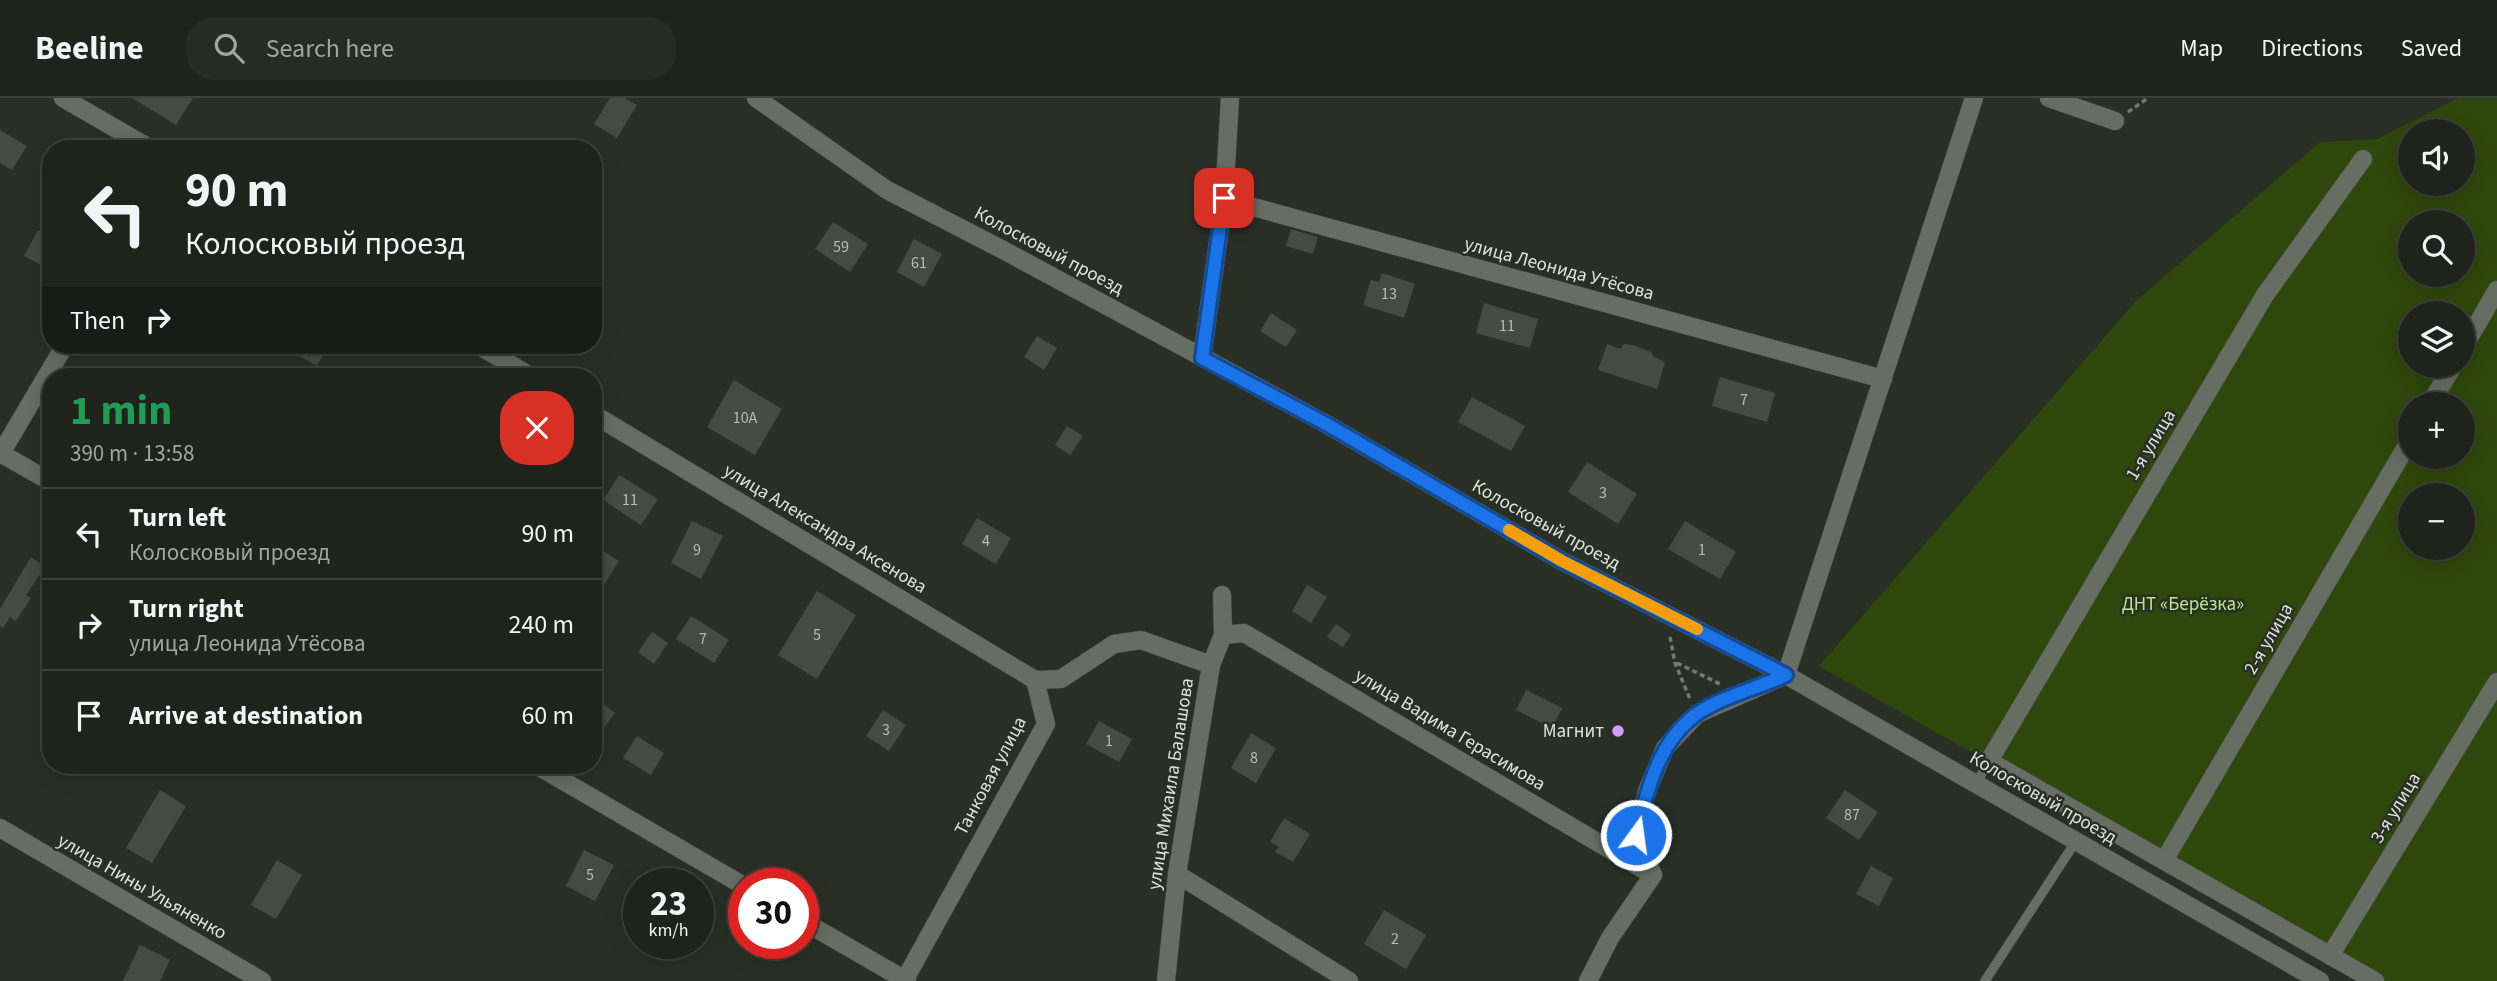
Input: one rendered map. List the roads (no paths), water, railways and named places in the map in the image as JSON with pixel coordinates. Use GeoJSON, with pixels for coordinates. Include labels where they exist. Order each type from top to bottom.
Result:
{"type":"FeatureCollection","features":[{"type":"Feature","properties":{"kind":"street"},"geometry":{"type":"LineString","coordinates":[[63,98],[135,140]]}},
{"type":"Feature","properties":{"kind":"street"},"geometry":{"type":"LineString","coordinates":[[1202,358],[1224,198],[1230,98]]}},
{"type":"Feature","properties":{"kind":"street"},"geometry":{"type":"LineString","coordinates":[[1588,981],[1610,938],[1653,875],[1636,835],[1647,792],[1665,748],[1697,714],[1786,675],[1974,98]]}},
{"type":"Feature","properties":{"kind":"street"},"geometry":{"type":"LineString","coordinates":[[2049,98],[2115,121]]}},
{"type":"Feature","properties":{"kind":"street","name":"Колосковый проезд"},"geometry":{"type":"LineString","coordinates":[[761,99],[887,190],[1328,425],[1562,561],[1786,675],[2320,981]]}},
{"type":"Feature","properties":{"kind":"street","name":"1-я улица"},"geometry":{"type":"LineString","coordinates":[[1989,761],[2265,295],[2363,159]]}},
{"type":"Feature","properties":{"kind":"street","name":"улица Леонида Утёсова"},"geometry":{"type":"LineString","coordinates":[[1224,198],[1883,379]]}},
{"type":"Feature","properties":{"kind":"street"},"geometry":{"type":"LineString","coordinates":[[2475,328],[2497,290]]}},
{"type":"Feature","properties":{"kind":"street"},"geometry":{"type":"LineString","coordinates":[[493,354],[517,368]]}},
{"type":"Feature","properties":{"kind":"street"},"geometry":{"type":"LineString","coordinates":[[42,384],[0,454],[42,477]]}},
{"type":"Feature","properties":{"kind":"street","name":"улица Александра Аксенова"},"geometry":{"type":"LineString","coordinates":[[602,419],[1035,680]]}},
{"type":"Feature","properties":{"kind":"street","name":"2-я улица"},"geometry":{"type":"LineString","coordinates":[[2165,859],[2398,461]]}},
{"type":"Feature","properties":{"kind":"street","name":"улица Михаила Балашова"},"geometry":{"type":"LineString","coordinates":[[1166,981],[1177,874],[1211,665],[1223,635],[1222,596]]}},
{"type":"Feature","properties":{"kind":"street","name":"улица Вадима Герасимова"},"geometry":{"type":"LineString","coordinates":[[1223,635],[1244,633],[1653,875]]}},
{"type":"Feature","properties":{"kind":"street"},"geometry":{"type":"LineString","coordinates":[[1035,680],[1062,678],[1114,644],[1141,640],[1211,665]]}},
{"type":"Feature","properties":{"kind":"street","name":"Танковая улица"},"geometry":{"type":"LineString","coordinates":[[905,981],[1046,724],[1035,680]]}},
{"type":"Feature","properties":{"kind":"street","name":"3-я улица"},"geometry":{"type":"LineString","coordinates":[[2330,956],[2497,682]]}},
{"type":"Feature","properties":{"kind":"street"},"geometry":{"type":"LineString","coordinates":[[1989,761],[2375,981]]}},
{"type":"Feature","properties":{"kind":"street"},"geometry":{"type":"LineString","coordinates":[[551,774],[728,877]]}},
{"type":"Feature","properties":{"kind":"street","name":"улица Нины Ульяненко"},"geometry":{"type":"LineString","coordinates":[[0,828],[262,981]]}},
{"type":"Feature","properties":{"kind":"street"},"geometry":{"type":"LineString","coordinates":[[1177,874],[1349,981]]}},
{"type":"Feature","properties":{"kind":"street"},"geometry":{"type":"LineString","coordinates":[[819,930],[905,981]]}},
{"type":"Feature","properties":{"kind":"lane"},"geometry":{"type":"LineString","coordinates":[[1976,784],[1989,761]]}},
{"type":"Feature","properties":{"kind":"lane"},"geometry":{"type":"LineString","coordinates":[[1985,981],[2076,841]]}},
{"type":"Feature","properties":{"kind":"place","name":"Магнит"},"geometry":{"type":"Point","coordinates":[1618,731]}},
{"type":"Feature","properties":{"kind":"park label","name":"ДНТ «Берёзка»"},"geometry":{"type":"Point","coordinates":[2183,604]}}]}
